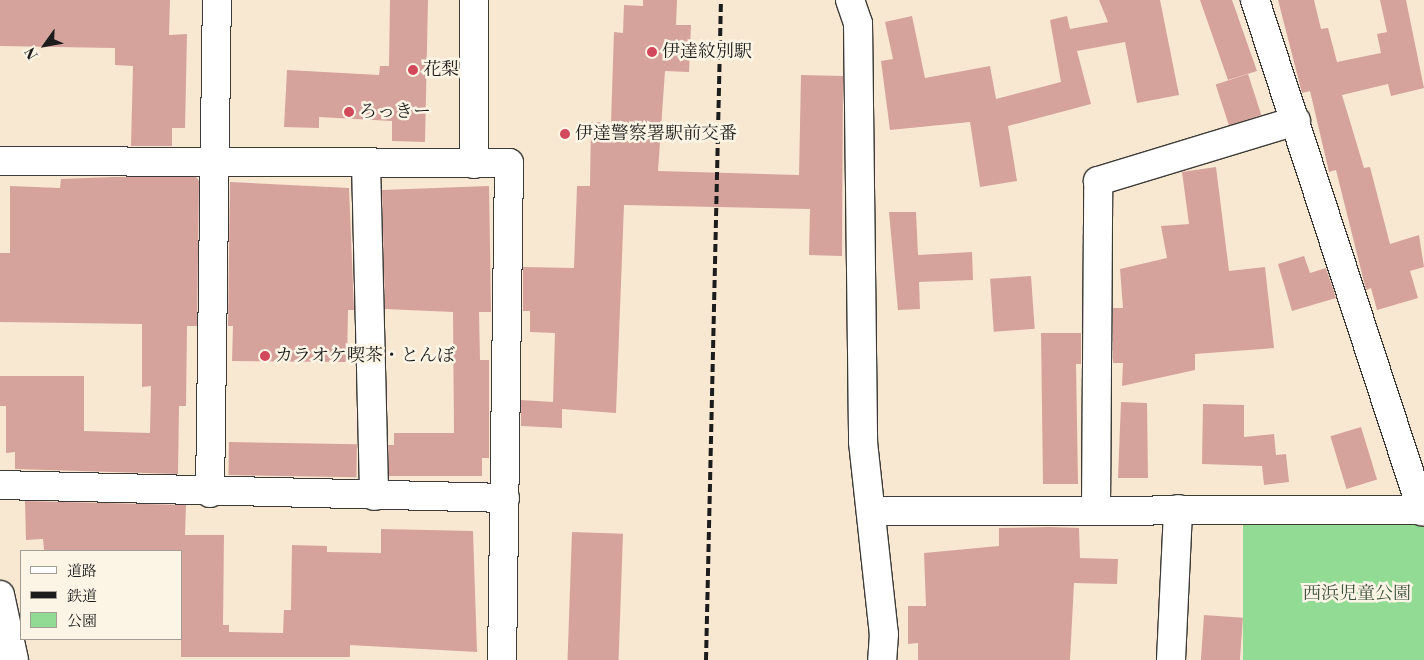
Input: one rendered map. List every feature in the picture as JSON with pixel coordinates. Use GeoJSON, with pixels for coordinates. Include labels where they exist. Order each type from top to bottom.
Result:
{"type":"FeatureCollection","features":[{"type":"Feature","properties":{"kind":"street"},"geometry":{"type":"LineString","coordinates":[[210,493],[217,0]]}},
{"type":"Feature","properties":{"kind":"street"},"geometry":{"type":"LineString","coordinates":[[474,0],[474,164]]}},
{"type":"Feature","properties":{"kind":"street"},"geometry":{"type":"LineString","coordinates":[[871,511],[1096,508],[1423,510],[1256,0]]}},
{"type":"Feature","properties":{"kind":"street"},"geometry":{"type":"LineString","coordinates":[[854,11],[863,442],[871,511],[882,660]]}},
{"type":"Feature","properties":{"kind":"street"},"geometry":{"type":"LineString","coordinates":[[1096,508],[1098,181],[1296,121]]}},
{"type":"Feature","properties":{"kind":"street"},"geometry":{"type":"LineString","coordinates":[[0,161],[216,160],[509,163],[502,660]]}},
{"type":"Feature","properties":{"kind":"street"},"geometry":{"type":"LineString","coordinates":[[366,163],[374,496]]}},
{"type":"Feature","properties":{"kind":"street"},"geometry":{"type":"LineString","coordinates":[[0,485],[210,493],[505,498]]}},
{"type":"Feature","properties":{"kind":"street"},"geometry":{"type":"LineString","coordinates":[[1171,660],[1178,509]]}},
{"type":"Feature","properties":{"kind":"street"},"geometry":{"type":"LineString","coordinates":[[0,595],[14,660]]}},
{"type":"Feature","properties":{"kind":"green space","name":"西浜児童公園"},"geometry":{"type":"Polygon","coordinates":[[[1243,525],[1424,525],[1424,660],[1243,660],[1243,525]]]}},
{"type":"Feature","properties":{"kind":"building"},"geometry":{"type":"Polygon","coordinates":[[[0,0],[170,0],[169,35],[187,34],[185,128],[172,128],[172,146],[131,146],[133,66],[115,65],[115,48],[0,46],[0,0]]]}},
{"type":"Feature","properties":{"kind":"building"},"geometry":{"type":"Polygon","coordinates":[[[390,0],[428,0],[425,142],[392,141],[392,121],[319,117],[319,128],[284,127],[287,70],[379,75],[380,66],[389,66],[390,0]]]}},
{"type":"Feature","properties":{"kind":"building"},"geometry":{"type":"Polygon","coordinates":[[[643,0],[677,0],[676,25],[691,25],[689,72],[665,71],[658,171],[799,175],[801,75],[843,76],[842,256],[809,255],[810,209],[624,205],[616,413],[562,409],[562,428],[521,426],[521,400],[553,402],[555,333],[530,332],[530,311],[523,311],[523,267],[574,268],[577,186],[590,186],[591,122],[611,123],[614,32],[623,33],[624,5],[643,6],[643,0]]]}},
{"type":"Feature","properties":{"kind":"building"},"geometry":{"type":"Polygon","coordinates":[[[1099,0],[1160,0],[1179,95],[1137,103],[1125,42],[1077,51],[1091,104],[1008,126],[1017,181],[980,187],[970,122],[890,130],[881,61],[893,59],[885,22],[912,16],[925,78],[990,66],[996,99],[1061,82],[1050,20],[1067,16],[1070,29],[1108,22],[1099,0]]]}},
{"type":"Feature","properties":{"kind":"building"},"geometry":{"type":"Polygon","coordinates":[[[1200,0],[1232,0],[1257,71],[1228,80],[1200,0]]]}},
{"type":"Feature","properties":{"kind":"building"},"geometry":{"type":"Polygon","coordinates":[[[1278,0],[1314,0],[1321,29],[1328,28],[1337,62],[1381,53],[1377,34],[1387,32],[1380,0],[1406,0],[1424,88],[1391,96],[1388,84],[1342,95],[1364,168],[1370,167],[1390,244],[1419,235],[1424,267],[1410,271],[1418,298],[1377,310],[1371,288],[1366,290],[1336,170],[1329,172],[1310,91],[1302,93],[1278,0]]]}},
{"type":"Feature","properties":{"kind":"building"},"geometry":{"type":"Polygon","coordinates":[[[1248,74],[1261,115],[1229,125],[1216,85],[1248,74]]]}},
{"type":"Feature","properties":{"kind":"building"},"geometry":{"type":"Polygon","coordinates":[[[1216,167],[1229,271],[1265,267],[1274,348],[1195,354],[1195,370],[1122,386],[1123,363],[1113,363],[1113,308],[1123,308],[1120,269],[1167,258],[1161,226],[1189,224],[1182,172],[1216,167]]]}},
{"type":"Feature","properties":{"kind":"building"},"geometry":{"type":"Polygon","coordinates":[[[196,177],[199,181],[197,326],[187,326],[186,406],[179,406],[178,474],[15,469],[15,452],[6,453],[6,406],[0,406],[0,376],[84,376],[84,431],[150,433],[151,386],[142,387],[142,324],[0,322],[0,253],[10,253],[10,186],[60,188],[61,179],[196,177]]]}},
{"type":"Feature","properties":{"kind":"building"},"geometry":{"type":"Polygon","coordinates":[[[230,182],[349,188],[354,310],[348,310],[347,362],[232,361],[233,326],[228,326],[230,182]]]}},
{"type":"Feature","properties":{"kind":"building"},"geometry":{"type":"Polygon","coordinates":[[[489,186],[491,312],[479,312],[480,360],[489,360],[489,458],[482,458],[482,476],[389,476],[388,445],[394,445],[394,433],[454,433],[453,312],[385,309],[382,190],[489,186]]]}},
{"type":"Feature","properties":{"kind":"building"},"geometry":{"type":"Polygon","coordinates":[[[889,212],[916,212],[918,255],[972,252],[973,280],[919,282],[920,309],[898,310],[889,212]]]}},
{"type":"Feature","properties":{"kind":"building"},"geometry":{"type":"Polygon","coordinates":[[[1304,256],[1310,273],[1326,268],[1336,298],[1292,311],[1278,264],[1304,256]]]}},
{"type":"Feature","properties":{"kind":"building"},"geometry":{"type":"Polygon","coordinates":[[[1031,276],[1035,329],[994,332],[990,279],[1031,276]]]}},
{"type":"Feature","properties":{"kind":"building"},"geometry":{"type":"Polygon","coordinates":[[[1041,333],[1081,333],[1081,364],[1076,364],[1078,484],[1043,484],[1041,333]]]}},
{"type":"Feature","properties":{"kind":"building"},"geometry":{"type":"Polygon","coordinates":[[[1121,402],[1147,403],[1148,478],[1118,478],[1121,402]]]}},
{"type":"Feature","properties":{"kind":"building"},"geometry":{"type":"Polygon","coordinates":[[[1203,404],[1244,405],[1244,437],[1274,434],[1276,455],[1286,454],[1289,482],[1264,485],[1262,466],[1202,464],[1203,404]]]}},
{"type":"Feature","properties":{"kind":"building"},"geometry":{"type":"Polygon","coordinates":[[[1361,427],[1377,480],[1346,489],[1330,436],[1361,427]]]}},
{"type":"Feature","properties":{"kind":"building"},"geometry":{"type":"Polygon","coordinates":[[[229,442],[357,444],[356,477],[228,475],[229,442]]]}},
{"type":"Feature","properties":{"kind":"building"},"geometry":{"type":"Polygon","coordinates":[[[25,501],[186,505],[185,535],[224,535],[223,625],[229,625],[229,632],[283,633],[284,610],[291,610],[292,545],[327,546],[327,552],[381,553],[381,529],[473,531],[477,652],[350,645],[350,657],[181,657],[182,550],[44,550],[43,539],[26,540],[25,501]]]}},
{"type":"Feature","properties":{"kind":"building"},"geometry":{"type":"Polygon","coordinates":[[[999,528],[1079,528],[1080,558],[1118,559],[1117,584],[1074,583],[1070,660],[918,660],[918,643],[908,644],[908,606],[926,606],[924,553],[999,546],[999,528]]]}},
{"type":"Feature","properties":{"kind":"building"},"geometry":{"type":"Polygon","coordinates":[[[572,532],[623,534],[619,660],[568,660],[572,532]]]}},
{"type":"Feature","properties":{"kind":"building"},"geometry":{"type":"Polygon","coordinates":[[[1204,615],[1243,618],[1240,660],[1201,660],[1204,615]]]}},
{"type":"Feature","properties":{"kind":"railway"},"geometry":{"type":"LineString","coordinates":[[706,660],[721,0]]}},
{"type":"Feature","properties":{"kind":"place","name":"伊達紋別駅"},"geometry":{"type":"Point","coordinates":[652,52]}},
{"type":"Feature","properties":{"kind":"place","name":"花梨"},"geometry":{"type":"Point","coordinates":[413,70]}},
{"type":"Feature","properties":{"kind":"place","name":"ろっきー"},"geometry":{"type":"Point","coordinates":[349,112]}},
{"type":"Feature","properties":{"kind":"place","name":"伊達警察署駅前交番"},"geometry":{"type":"Point","coordinates":[565,134]}},
{"type":"Feature","properties":{"kind":"place","name":"カラオケ喫茶・とんぼ"},"geometry":{"type":"Point","coordinates":[265,356]}}]}
